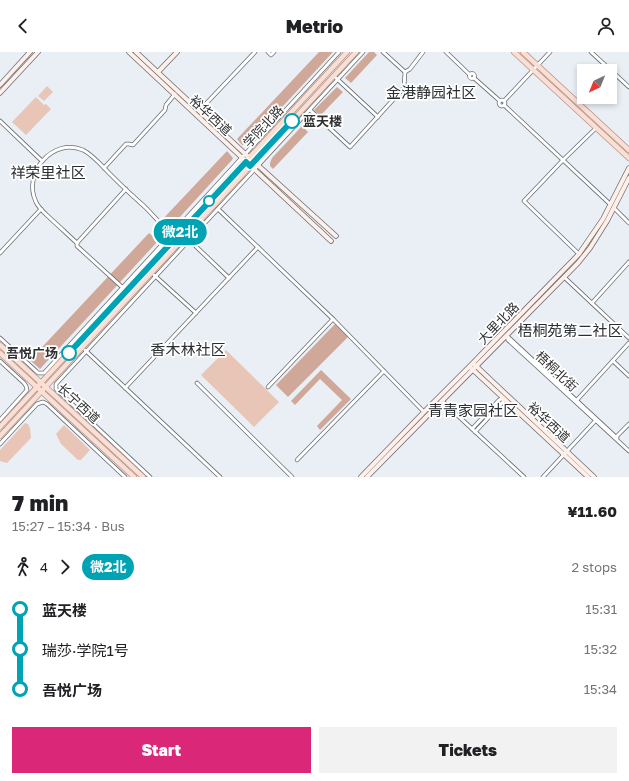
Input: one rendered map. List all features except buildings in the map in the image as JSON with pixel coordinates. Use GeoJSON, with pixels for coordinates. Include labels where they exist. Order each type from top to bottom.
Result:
{"type":"FeatureCollection","features":[{"type":"Feature","properties":{"kind":"main road"},"geometry":{"type":"LineString","coordinates":[[0,85],[30,52]]}},
{"type":"Feature","properties":{"kind":"main road"},"geometry":{"type":"LineString","coordinates":[[0,93],[38,52]]}},
{"type":"Feature","properties":{"kind":"main road","name":"裕华西道"},"geometry":{"type":"LineString","coordinates":[[129,52],[176,93],[250,166],[332,241]]}},
{"type":"Feature","properties":{"kind":"main road","name":"裕华西道"},"geometry":{"type":"LineString","coordinates":[[136,52],[158,72],[176,93],[200,111],[336,236]]}},
{"type":"Feature","properties":{"kind":"main road"},"geometry":{"type":"LineString","coordinates":[[158,72],[177,52]]}},
{"type":"Feature","properties":{"kind":"main road","name":"学院北路"},"geometry":{"type":"LineString","coordinates":[[0,427],[145,266],[244,160],[250,157],[347,52]]}},
{"type":"Feature","properties":{"kind":"main road","name":"学院北路"},"geometry":{"type":"LineString","coordinates":[[0,436],[45,387],[84,349],[153,274],[213,205],[356,52]]}},
{"type":"Feature","properties":{"kind":"main road"},"geometry":{"type":"LineString","coordinates":[[514,52],[629,158]]}},
{"type":"Feature","properties":{"kind":"main road"},"geometry":{"type":"LineString","coordinates":[[523,52],[629,150]]}},
{"type":"Feature","properties":{"kind":"main road"},"geometry":{"type":"LineString","coordinates":[[329,72],[333,76]]}},
{"type":"Feature","properties":{"kind":"main road","name":"大里北路"},"geometry":{"type":"LineString","coordinates":[[368,475],[424,412],[507,336],[578,263],[590,248],[607,221],[629,168]]}},
{"type":"Feature","properties":{"kind":"main road","name":"大里北路"},"geometry":{"type":"LineString","coordinates":[[361,477],[368,475],[441,401],[579,254],[629,178]]}},
{"type":"Feature","properties":{"kind":"main road"},"geometry":{"type":"LineString","coordinates":[[145,266],[153,274]]}},
{"type":"Feature","properties":{"kind":"main road","name":"长宁西道"},"geometry":{"type":"LineString","coordinates":[[0,345],[143,477]]}},
{"type":"Feature","properties":{"kind":"main road","name":"长宁西道"},"geometry":{"type":"LineString","coordinates":[[0,353],[134,477]]}},
{"type":"Feature","properties":{"kind":"main road","name":"裕华西道"},"geometry":{"type":"LineString","coordinates":[[473,367],[503,398],[594,477]]}},
{"type":"Feature","properties":{"kind":"main road","name":"裕华西道"},"geometry":{"type":"LineString","coordinates":[[473,367],[565,453],[588,477]]}},
{"type":"Feature","properties":{"kind":"street"},"geometry":{"type":"LineString","coordinates":[[200,111],[255,52]]}},
{"type":"Feature","properties":{"kind":"street"},"geometry":{"type":"LineString","coordinates":[[268,52],[271,55],[274,52]]}},
{"type":"Feature","properties":{"kind":"street"},"geometry":{"type":"LineString","coordinates":[[0,338],[38,373],[44,373],[122,288],[145,266],[171,234],[244,160],[246,153],[339,52]]}},
{"type":"Feature","properties":{"kind":"street"},"geometry":{"type":"LineString","coordinates":[[196,313],[153,274],[218,210],[363,52]]}},
{"type":"Feature","properties":{"kind":"street"},"geometry":{"type":"LineString","coordinates":[[383,52],[405,72]]}},
{"type":"Feature","properties":{"kind":"street"},"geometry":{"type":"LineString","coordinates":[[405,72],[410,69],[423,52]]}},
{"type":"Feature","properties":{"kind":"street"},"geometry":{"type":"LineString","coordinates":[[446,52],[470,75],[474,74],[474,78],[502,101]]}},
{"type":"Feature","properties":{"kind":"street"},"geometry":{"type":"LineString","coordinates":[[550,52],[499,104],[502,106],[504,105],[629,222]]}},
{"type":"Feature","properties":{"kind":"street"},"geometry":{"type":"LineString","coordinates":[[591,52],[629,87]]}},
{"type":"Feature","properties":{"kind":"street"},"geometry":{"type":"LineString","coordinates":[[324,68],[329,72]]}},
{"type":"Feature","properties":{"kind":"street"},"geometry":{"type":"LineString","coordinates":[[306,106],[350,147],[402,90],[404,87],[405,72]]}},
{"type":"Feature","properties":{"kind":"street"},"geometry":{"type":"LineString","coordinates":[[333,76],[378,117]]}},
{"type":"Feature","properties":{"kind":"street"},"geometry":{"type":"LineString","coordinates":[[104,168],[126,144],[133,145],[165,110],[166,105],[176,93]]}},
{"type":"Feature","properties":{"kind":"street"},"geometry":{"type":"LineString","coordinates":[[0,122],[42,161]]}},
{"type":"Feature","properties":{"kind":"street"},"geometry":{"type":"LineString","coordinates":[[579,254],[524,201],[596,128]]}},
{"type":"Feature","properties":{"kind":"street"},"geometry":{"type":"LineString","coordinates":[[122,288],[77,246],[77,243],[41,209],[36,202],[33,195],[33,179],[35,172],[42,161],[57,150],[65,148],[78,149],[89,154],[171,234]]}},
{"type":"Feature","properties":{"kind":"street"},"geometry":{"type":"LineString","coordinates":[[77,243],[126,189]]}},
{"type":"Feature","properties":{"kind":"street"},"geometry":{"type":"LineString","coordinates":[[213,205],[333,319],[424,412]]}},
{"type":"Feature","properties":{"kind":"street"},"geometry":{"type":"LineString","coordinates":[[0,253],[41,209]]}},
{"type":"Feature","properties":{"kind":"street"},"geometry":{"type":"LineString","coordinates":[[185,236],[229,278]]}},
{"type":"Feature","properties":{"kind":"street"},"geometry":{"type":"LineString","coordinates":[[125,388],[258,247]]}},
{"type":"Feature","properties":{"kind":"street"},"geometry":{"type":"LineString","coordinates":[[592,303],[629,262]]}},
{"type":"Feature","properties":{"kind":"street"},"geometry":{"type":"LineString","coordinates":[[564,277],[629,338]]}},
{"type":"Feature","properties":{"kind":"street"},"geometry":{"type":"LineString","coordinates":[[268,387],[333,319]]}},
{"type":"Feature","properties":{"kind":"street","name":"梧桐北街"},"geometry":{"type":"LineString","coordinates":[[507,336],[629,450]]}},
{"type":"Feature","properties":{"kind":"street"},"geometry":{"type":"LineString","coordinates":[[576,401],[629,343]]}},
{"type":"Feature","properties":{"kind":"street"},"geometry":{"type":"LineString","coordinates":[[150,477],[56,389],[56,384],[84,349],[220,477]]}},
{"type":"Feature","properties":{"kind":"street"},"geometry":{"type":"LineString","coordinates":[[0,361],[24,383],[27,390],[0,420]]}},
{"type":"Feature","properties":{"kind":"street"},"geometry":{"type":"LineString","coordinates":[[613,361],[629,376]]}},
{"type":"Feature","properties":{"kind":"street"},"geometry":{"type":"LineString","coordinates":[[297,460],[384,371]]}},
{"type":"Feature","properties":{"kind":"street"},"geometry":{"type":"LineString","coordinates":[[197,383],[292,477]]}},
{"type":"Feature","properties":{"kind":"street"},"geometry":{"type":"LineString","coordinates":[[474,431],[503,402],[503,398]]}},
{"type":"Feature","properties":{"kind":"street"},"geometry":{"type":"LineString","coordinates":[[441,401],[524,477]]}},
{"type":"Feature","properties":{"kind":"street"},"geometry":{"type":"LineString","coordinates":[[0,444],[37,404],[43,402],[47,404],[125,477]]}},
{"type":"Feature","properties":{"kind":"street"},"geometry":{"type":"LineString","coordinates":[[543,477],[596,420]]}},
{"type":"Feature","properties":{"kind":"street"},"geometry":{"type":"LineString","coordinates":[[616,438],[629,424]]}},
{"type":"Feature","properties":{"kind":"shaded area"},"geometry":{"type":"Polygon","coordinates":[[[319,52],[333,52],[248,144],[242,145],[237,139],[319,52]]]}},
{"type":"Feature","properties":{"kind":"shaded area"},"geometry":{"type":"Polygon","coordinates":[[[369,52],[374,52],[377,55],[351,83],[345,78],[369,52]]]}},
{"type":"Feature","properties":{"kind":"shaded area"},"geometry":{"type":"Polygon","coordinates":[[[47,86],[53,92],[44,101],[38,96],[47,86]]]}},
{"type":"Feature","properties":{"kind":"shaded area"},"geometry":{"type":"Polygon","coordinates":[[[337,87],[343,92],[320,116],[314,110],[337,87]]]}},
{"type":"Feature","properties":{"kind":"shaded area"},"geometry":{"type":"Polygon","coordinates":[[[36,97],[44,105],[46,104],[51,109],[26,135],[12,122],[36,97]]]}},
{"type":"Feature","properties":{"kind":"shaded area"},"geometry":{"type":"Polygon","coordinates":[[[302,126],[308,132],[273,169],[270,166],[272,158],[302,126]]]}},
{"type":"Feature","properties":{"kind":"shaded area"},"geometry":{"type":"Polygon","coordinates":[[[227,151],[233,158],[232,160],[168,230],[160,222],[227,151]]]}},
{"type":"Feature","properties":{"kind":"shaded area"},"geometry":{"type":"Polygon","coordinates":[[[149,233],[158,241],[40,369],[30,360],[149,233]]]}},
{"type":"Feature","properties":{"kind":"shaded area"},"geometry":{"type":"Polygon","coordinates":[[[335,324],[348,337],[288,397],[276,385],[335,324]]]}},
{"type":"Feature","properties":{"kind":"shaded area"},"geometry":{"type":"Polygon","coordinates":[[[226,350],[279,402],[254,427],[201,375],[226,350]]]}},
{"type":"Feature","properties":{"kind":"shaded area"},"geometry":{"type":"Polygon","coordinates":[[[321,370],[351,399],[320,430],[317,426],[342,400],[320,379],[295,405],[291,401],[321,370]]]}},
{"type":"Feature","properties":{"kind":"shaded area"},"geometry":{"type":"Polygon","coordinates":[[[25,423],[28,424],[30,428],[31,438],[7,463],[0,461],[0,450],[25,423]]]}},
{"type":"Feature","properties":{"kind":"shaded area"},"geometry":{"type":"Polygon","coordinates":[[[64,425],[90,450],[81,460],[78,460],[61,444],[56,434],[64,425]]]}},
{"type":"Feature","properties":{"kind":"bus line","name":"微2北"},"geometry":{"type":"LineString","coordinates":[[69,353],[246,162],[250,166],[292,121]]}},
{"type":"Feature","properties":{"kind":"place","name":"蓝天楼"},"geometry":{"type":"Point","coordinates":[292,121]}},
{"type":"Feature","properties":{"kind":"place","name":"吾悦广场"},"geometry":{"type":"Point","coordinates":[69,353]}},
{"type":"Feature","properties":{"kind":"district","name":"金港静园社区"},"geometry":{"type":"Point","coordinates":[431,92]}},
{"type":"Feature","properties":{"kind":"district","name":"祥荣里社区"},"geometry":{"type":"Point","coordinates":[48,172]}},
{"type":"Feature","properties":{"kind":"district","name":"梧桐苑第二社区"},"geometry":{"type":"Point","coordinates":[570,330]}},
{"type":"Feature","properties":{"kind":"district","name":"香木林社区"},"geometry":{"type":"Point","coordinates":[188,349]}},
{"type":"Feature","properties":{"kind":"district","name":"青青家园社区"},"geometry":{"type":"Point","coordinates":[473,410]}}]}
